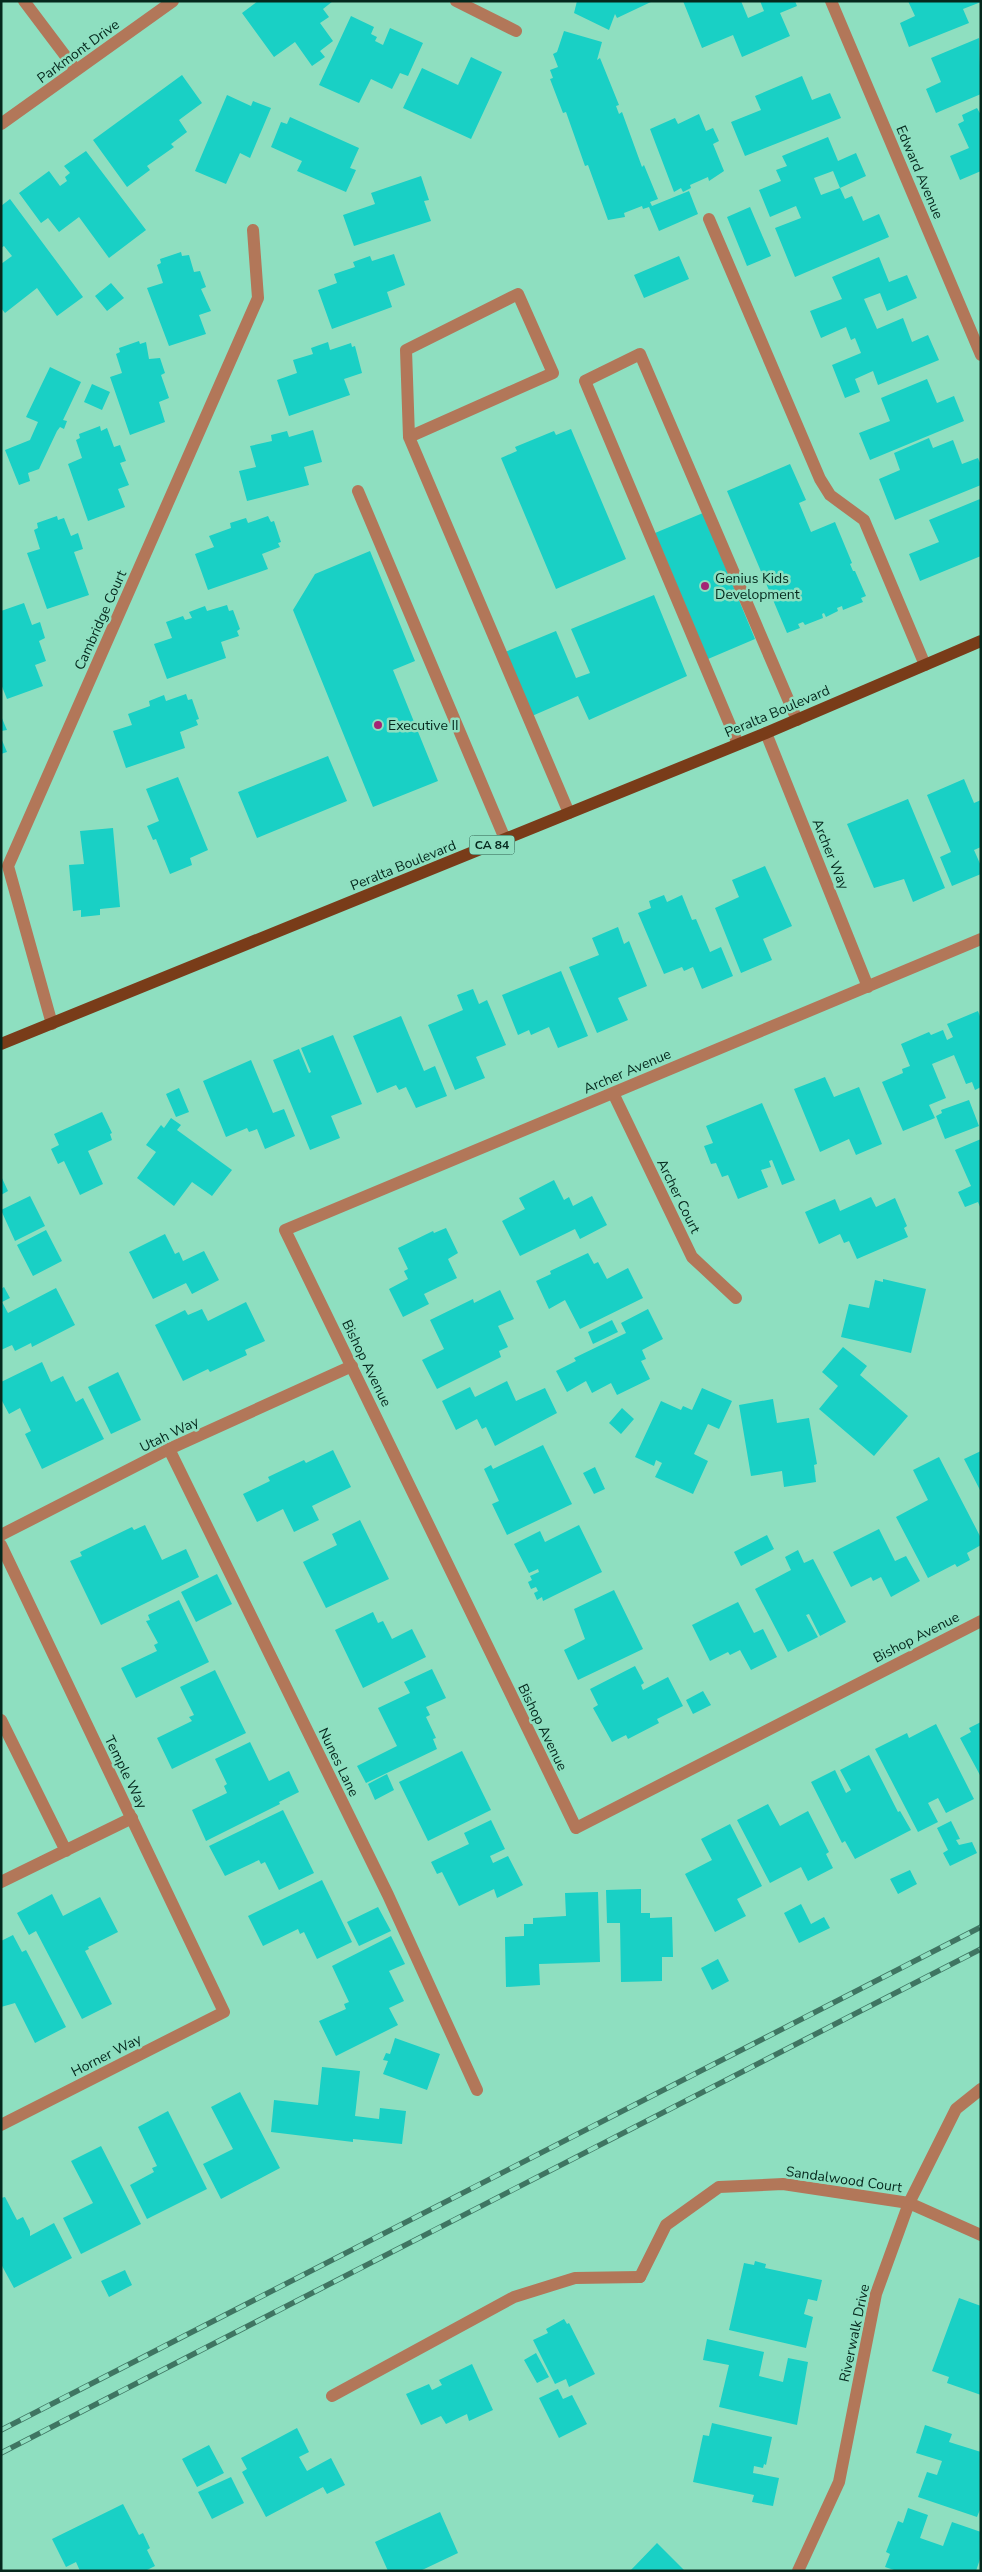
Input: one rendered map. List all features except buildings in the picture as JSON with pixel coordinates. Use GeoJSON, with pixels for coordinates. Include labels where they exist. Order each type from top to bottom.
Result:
{"type":"FeatureCollection","features":[{"type":"Feature","properties":{"kind":"main road","name":"Peralta Boulevard"},"geometry":{"type":"LineString","coordinates":[[1,1044],[766,733],[981,641]]}},
{"type":"Feature","properties":{"kind":"street"},"geometry":{"type":"LineString","coordinates":[[24,1],[76,70]]}},
{"type":"Feature","properties":{"kind":"street","name":"Parkmont Drive"},"geometry":{"type":"LineString","coordinates":[[1,124],[173,1]]}},
{"type":"Feature","properties":{"kind":"street"},"geometry":{"type":"LineString","coordinates":[[456,1],[516,31]]}},
{"type":"Feature","properties":{"kind":"street","name":"Edward Avenue"},"geometry":{"type":"LineString","coordinates":[[831,1],[981,355]]}},
{"type":"Feature","properties":{"kind":"street"},"geometry":{"type":"LineString","coordinates":[[709,219],[820,479],[830,495],[864,520],[925,665]]}},
{"type":"Feature","properties":{"kind":"street","name":"Cambridge Court"},"geometry":{"type":"LineString","coordinates":[[52,1024],[8,866],[258,298],[253,230]]}},
{"type":"Feature","properties":{"kind":"street"},"geometry":{"type":"LineString","coordinates":[[409,437],[553,373],[518,294],[406,350],[409,437],[569,813]]}},
{"type":"Feature","properties":{"kind":"street"},"geometry":{"type":"LineString","coordinates":[[738,744],[585,381],[640,354],[797,720]]}},
{"type":"Feature","properties":{"kind":"street"},"geometry":{"type":"LineString","coordinates":[[358,491],[505,839]]}},
{"type":"Feature","properties":{"kind":"street","name":"Archer Way"},"geometry":{"type":"LineString","coordinates":[[766,733],[868,987]]}},
{"type":"Feature","properties":{"kind":"street","name":"Archer Avenue"},"geometry":{"type":"LineString","coordinates":[[285,1230],[981,939]]}},
{"type":"Feature","properties":{"kind":"street","name":"Archer Court"},"geometry":{"type":"LineString","coordinates":[[613,1093],[692,1257],[736,1298]]}},
{"type":"Feature","properties":{"kind":"street","name":"Bishop Avenue"},"geometry":{"type":"LineString","coordinates":[[285,1230],[576,1828],[981,1621]]}},
{"type":"Feature","properties":{"kind":"street","name":"Utah Way"},"geometry":{"type":"LineString","coordinates":[[1,1535],[169,1450],[352,1366]]}},
{"type":"Feature","properties":{"kind":"street","name":"Nunes Lane"},"geometry":{"type":"LineString","coordinates":[[169,1450],[388,1895],[476,2090]]}},
{"type":"Feature","properties":{"kind":"street","name":"Temple Way"},"geometry":{"type":"LineString","coordinates":[[1,1545],[5,1562],[132,1818],[224,2012]]}},
{"type":"Feature","properties":{"kind":"street"},"geometry":{"type":"LineString","coordinates":[[1,1720],[66,1851]]}},
{"type":"Feature","properties":{"kind":"street"},"geometry":{"type":"LineString","coordinates":[[3,1877],[66,1851],[132,1818]]}},
{"type":"Feature","properties":{"kind":"street","name":"Horner Way"},"geometry":{"type":"LineString","coordinates":[[1,2125],[224,2012]]}},
{"type":"Feature","properties":{"kind":"street","name":"Riverwalk Drive"},"geometry":{"type":"LineString","coordinates":[[798,2571],[839,2482],[876,2294],[909,2203],[956,2109],[981,2089]]}},
{"type":"Feature","properties":{"kind":"street","name":"Sandalwood Court"},"geometry":{"type":"LineString","coordinates":[[332,2396],[514,2297],[574,2278],[640,2277],[666,2225],[719,2187],[784,2184],[909,2203],[981,2235]]}},
{"type":"Feature","properties":{"kind":"railway"},"geometry":{"type":"LineString","coordinates":[[1,2430],[981,1927]]}},
{"type":"Feature","properties":{"kind":"railway"},"geometry":{"type":"LineString","coordinates":[[1,2453],[981,1949]]}},
{"type":"Feature","properties":{"kind":"place","name":"Genius Kids Development"},"geometry":{"type":"Point","coordinates":[705,586]}},
{"type":"Feature","properties":{"kind":"place","name":"Executive II"},"geometry":{"type":"Point","coordinates":[378,725]}}]}
